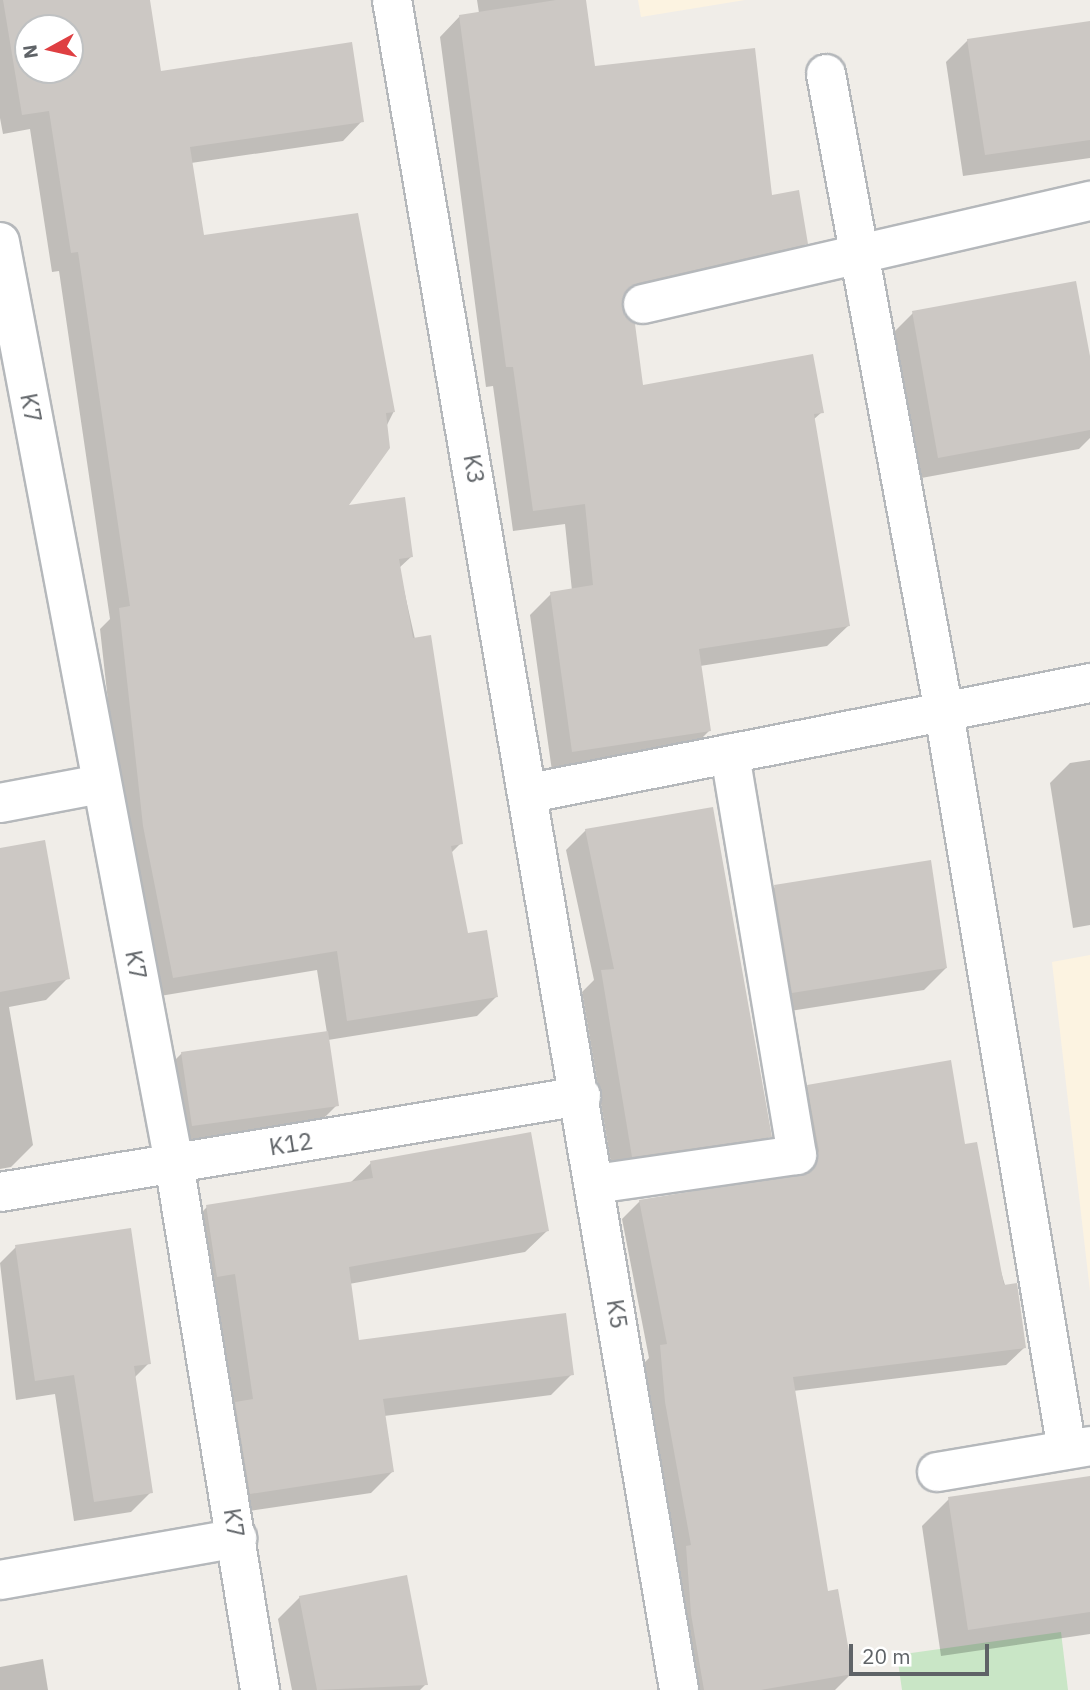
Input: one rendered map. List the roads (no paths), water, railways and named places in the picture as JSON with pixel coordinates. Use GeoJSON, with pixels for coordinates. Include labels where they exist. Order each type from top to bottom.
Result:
{"type":"FeatureCollection","features":[{"type":"Feature","properties":{"kind":"street","name":"K3"},"geometry":{"type":"LineString","coordinates":[[392,0],[555,939]]}},
{"type":"Feature","properties":{"kind":"street"},"geometry":{"type":"LineString","coordinates":[[827,74],[1079,1448],[937,1472]]}},
{"type":"Feature","properties":{"kind":"street"},"geometry":{"type":"LineString","coordinates":[[643,304],[1090,201]]}},
{"type":"Feature","properties":{"kind":"street","name":"K7"},"geometry":{"type":"LineString","coordinates":[[0,242],[174,1163],[260,1690]]}},
{"type":"Feature","properties":{"kind":"street"},"geometry":{"type":"LineString","coordinates":[[530,793],[1090,683]]}},
{"type":"Feature","properties":{"kind":"street"},"geometry":{"type":"LineString","coordinates":[[595,1184],[797,1155],[730,754]]}},
{"type":"Feature","properties":{"kind":"street"},"geometry":{"type":"LineString","coordinates":[[0,803],[101,784]]}},
{"type":"Feature","properties":{"kind":"street","name":"K5"},"geometry":{"type":"LineString","coordinates":[[555,939],[679,1690]]}},
{"type":"Feature","properties":{"kind":"street","name":"K12"},"geometry":{"type":"LineString","coordinates":[[0,1192],[582,1096]]}},
{"type":"Feature","properties":{"kind":"street"},"geometry":{"type":"LineString","coordinates":[[0,1580],[237,1538]]}}]}
